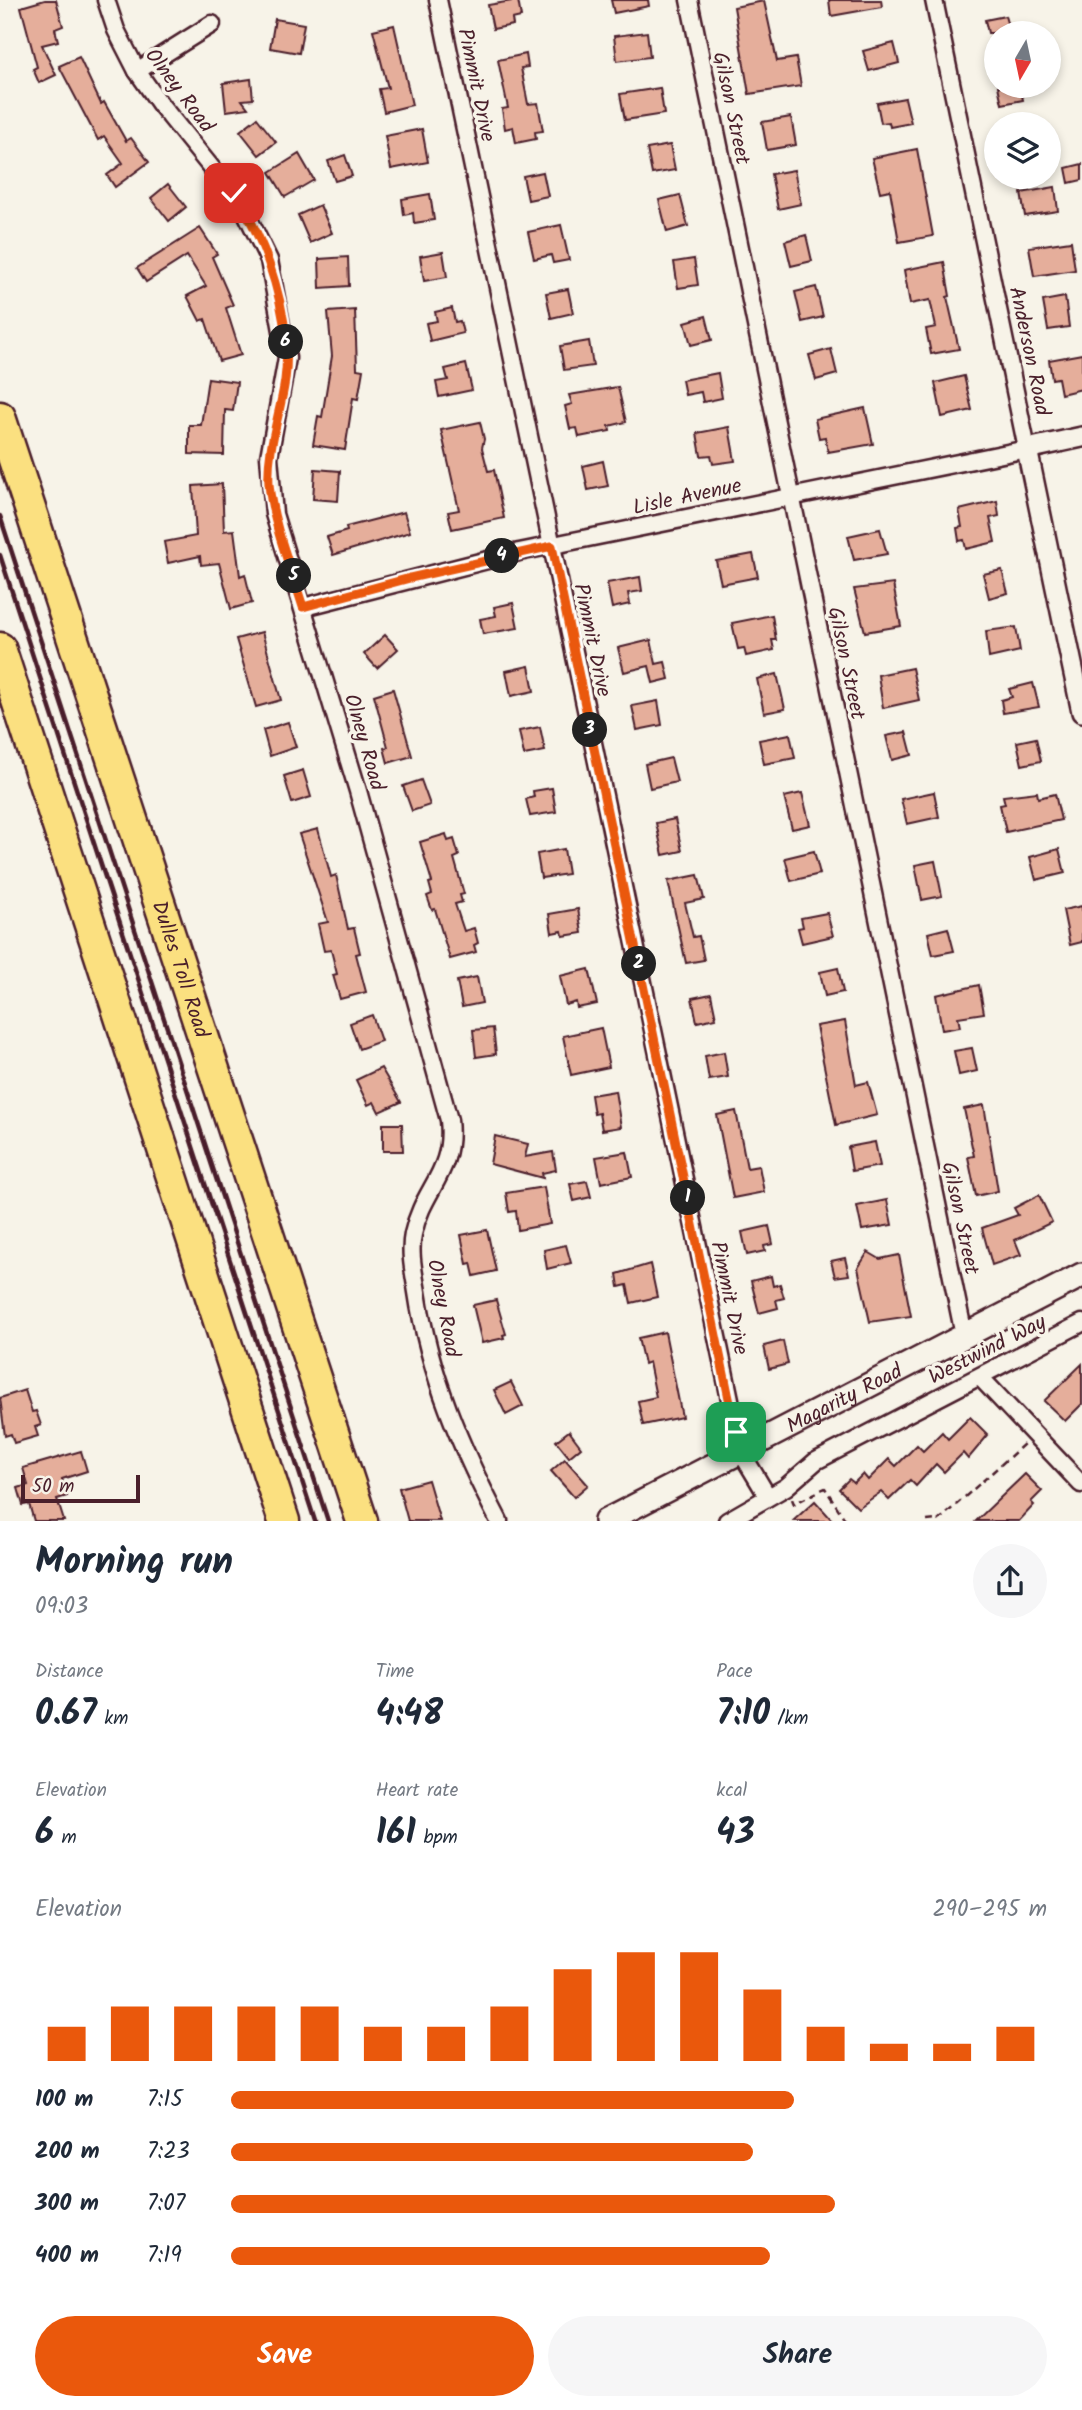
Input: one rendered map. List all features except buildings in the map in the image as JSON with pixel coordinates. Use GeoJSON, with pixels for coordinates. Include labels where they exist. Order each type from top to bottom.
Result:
{"type":"FeatureCollection","features":[{"type":"Feature","properties":{"kind":"highway","name":"Dulles Toll Road"},"geometry":{"type":"LineString","coordinates":[[0,417],[362,1521]]}},
{"type":"Feature","properties":{"kind":"highway"},"geometry":{"type":"LineString","coordinates":[[0,649],[284,1521]]}},
{"type":"Feature","properties":{"kind":"main road","name":"Magarity Road"},"geometry":{"type":"LineString","coordinates":[[617,1518],[1082,1275]]}},
{"type":"Feature","properties":{"kind":"street","name":"Olney Road"},"geometry":{"type":"LineString","coordinates":[[106,0],[116,30],[137,71],[160,104],[234,193],[258,232],[269,260],[287,358],[285,382],[272,430],[270,485],[274,514],[366,818],[449,1120],[449,1155],[417,1217],[411,1259],[420,1313],[438,1384],[453,1424],[499,1521]]}},
{"type":"Feature","properties":{"kind":"street","name":"Pimmit Drive"},"geometry":{"type":"LineString","coordinates":[[438,0],[741,1452]]}},
{"type":"Feature","properties":{"kind":"street","name":"Gilson Street"},"geometry":{"type":"LineString","coordinates":[[689,0],[964,1335]]}},
{"type":"Feature","properties":{"kind":"street","name":"Anderson Road"},"geometry":{"type":"LineString","coordinates":[[934,0],[1082,712]]}},
{"type":"Feature","properties":{"kind":"street"},"geometry":{"type":"LineString","coordinates":[[137,71],[212,24]]}},
{"type":"Feature","properties":{"kind":"street","name":"Lisle Avenue"},"geometry":{"type":"LineString","coordinates":[[303,607],[410,578],[552,546],[1082,437]]}},
{"type":"Feature","properties":{"kind":"street","name":"Westwind Way"},"geometry":{"type":"LineString","coordinates":[[727,1521],[786,1487],[816,1461],[1082,1324]]}},
{"type":"Feature","properties":{"kind":"street"},"geometry":{"type":"LineString","coordinates":[[980,1377],[1081,1484]]}},
{"type":"Feature","properties":{"kind":"street"},"geometry":{"type":"LineString","coordinates":[[741,1452],[768,1496]]}},
{"type":"Feature","properties":{"kind":"path"},"geometry":{"type":"LineString","coordinates":[[927,1521],[938,1521],[1034,1434]]}},
{"type":"Feature","properties":{"kind":"path"},"geometry":{"type":"LineString","coordinates":[[786,1487],[794,1504],[825,1488],[846,1521]]}},
{"type":"Feature","properties":{"kind":"railway"},"geometry":{"type":"LineString","coordinates":[[0,516],[328,1521]]}},
{"type":"Feature","properties":{"kind":"railway"},"geometry":{"type":"LineString","coordinates":[[0,555],[315,1521]]}},
{"type":"Feature","properties":{"kind":"route"},"geometry":{"type":"LineString","coordinates":[[234,193],[258,232],[269,260],[285,334],[285,382],[272,430],[270,485],[274,514],[303,607],[410,578],[552,546],[736,1432]]}}]}
